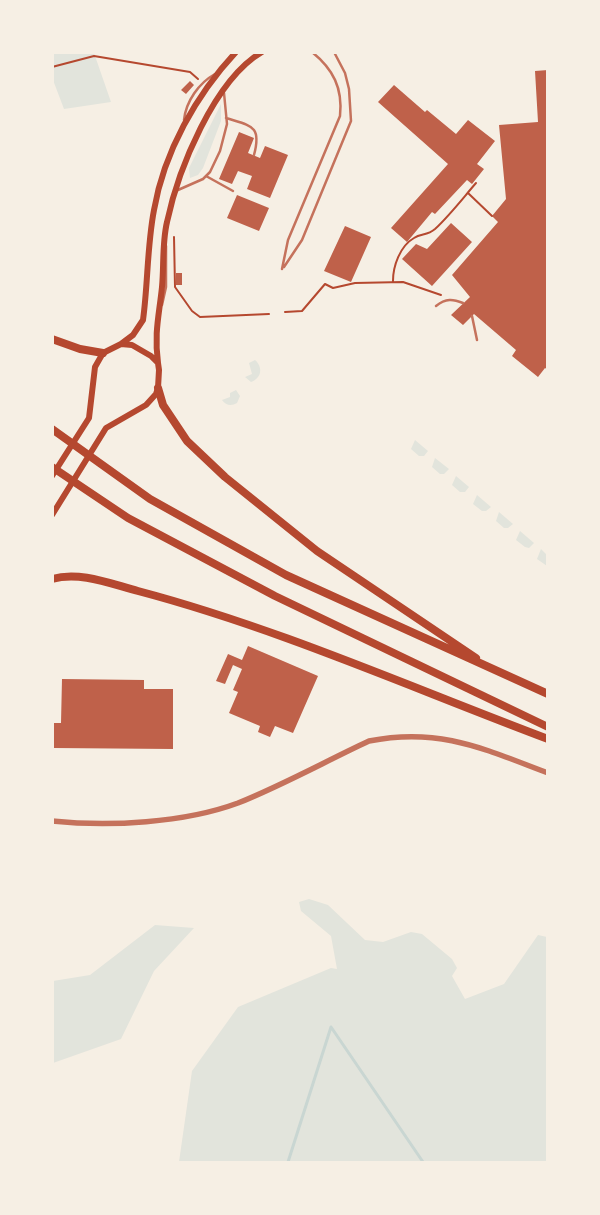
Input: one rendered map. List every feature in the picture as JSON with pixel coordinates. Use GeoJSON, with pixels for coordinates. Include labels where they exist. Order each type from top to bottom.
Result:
{"type":"FeatureCollection","features":[{"type":"Feature","properties":{"kind":"highway"},"geometry":{"type":"LineString","coordinates":[[52,339],[80,349],[103,353]]}},
{"type":"Feature","properties":{"kind":"highway"},"geometry":{"type":"LineString","coordinates":[[158,388],[163,405],[187,441],[225,477],[317,551],[496,671]]}},
{"type":"Feature","properties":{"kind":"highway"},"geometry":{"type":"LineString","coordinates":[[52,429],[150,499],[286,575],[548,694]]}},
{"type":"Feature","properties":{"kind":"highway"},"geometry":{"type":"LineString","coordinates":[[52,467],[128,518],[275,596],[548,727]]}},
{"type":"Feature","properties":{"kind":"highway"},"geometry":{"type":"LineString","coordinates":[[52,579],[70,576],[88,578],[162,598],[256,628],[302,643],[548,739]]}},
{"type":"Feature","properties":{"kind":"main road"},"geometry":{"type":"LineString","coordinates":[[52,476],[89,418],[95,367],[103,353],[121,344],[133,335],[143,320],[154,209],[168,162],[184,126],[236,52]]}},
{"type":"Feature","properties":{"kind":"main road"},"geometry":{"type":"LineString","coordinates":[[54,513],[106,428],[146,405],[158,388],[158,363],[155,341],[167,224],[176,191],[200,128],[237,74],[262,52]]}},
{"type":"Feature","properties":{"kind":"main road"},"geometry":{"type":"LineString","coordinates":[[121,344],[143,350],[158,363]]}},
{"type":"Feature","properties":{"kind":"street"},"geometry":{"type":"LineString","coordinates":[[52,821],[113,824],[149,821],[208,811],[237,803],[370,741],[389,737],[426,736],[468,742],[548,773]]}},
{"type":"Feature","properties":{"kind":"lane"},"geometry":{"type":"LineString","coordinates":[[312,52],[334,76],[341,102],[340,116],[288,240],[282,269],[302,240],[351,122],[349,90],[345,73],[334,52]]}},
{"type":"Feature","properties":{"kind":"lane"},"geometry":{"type":"LineString","coordinates":[[176,191],[206,176],[225,139],[224,92]]}},
{"type":"Feature","properties":{"kind":"lane"},"geometry":{"type":"LineString","coordinates":[[226,118],[256,130],[258,140],[254,155]]}},
{"type":"Feature","properties":{"kind":"lane"},"geometry":{"type":"LineString","coordinates":[[206,176],[233,191]]}},
{"type":"Feature","properties":{"kind":"lane"},"geometry":{"type":"LineString","coordinates":[[436,306],[442,301],[452,299],[463,304]]}},
{"type":"Feature","properties":{"kind":"lane"},"geometry":{"type":"LineString","coordinates":[[472,316],[477,340]]}},
{"type":"Feature","properties":{"kind":"path"},"geometry":{"type":"LineString","coordinates":[[94,56],[96,52]]}},
{"type":"Feature","properties":{"kind":"path"},"geometry":{"type":"LineString","coordinates":[[52,67],[94,56],[190,72]]}},
{"type":"Feature","properties":{"kind":"path"},"geometry":{"type":"LineString","coordinates":[[393,281],[394,265],[406,246],[415,237],[427,235],[436,228],[476,183]]}},
{"type":"Feature","properties":{"kind":"path"},"geometry":{"type":"LineString","coordinates":[[468,193],[492,216]]}},
{"type":"Feature","properties":{"kind":"path"},"geometry":{"type":"LineString","coordinates":[[285,312],[302,311],[326,284],[333,288],[355,283],[393,281],[416,285],[452,299]]}},
{"type":"Feature","properties":{"kind":"path"},"geometry":{"type":"LineString","coordinates":[[175,287],[192,311],[200,317],[269,314]]}},
{"type":"Feature","properties":{"kind":"shaded area"},"geometry":{"type":"Polygon","coordinates":[[[53,53],[94,53],[111,102],[64,109],[53,80],[53,53]]]}},
{"type":"Feature","properties":{"kind":"shaded area"},"geometry":{"type":"Polygon","coordinates":[[[221,104],[221,121],[203,168],[198,175],[190,178],[189,168],[221,104]]]}},
{"type":"Feature","properties":{"kind":"shaded area"},"geometry":{"type":"Polygon","coordinates":[[[255,360],[258,363],[260,372],[257,378],[251,382],[245,377],[252,374],[249,363],[255,360]]]}},
{"type":"Feature","properties":{"kind":"shaded area"},"geometry":{"type":"Polygon","coordinates":[[[236,390],[240,396],[237,403],[229,405],[222,400],[230,397],[230,393],[236,390]]]}},
{"type":"Feature","properties":{"kind":"shaded area"},"geometry":{"type":"Polygon","coordinates":[[[415,440],[428,451],[424,456],[419,456],[411,449],[415,440]]]}},
{"type":"Feature","properties":{"kind":"shaded area"},"geometry":{"type":"Polygon","coordinates":[[[435,458],[449,469],[444,474],[440,474],[432,467],[435,458]]]}},
{"type":"Feature","properties":{"kind":"shaded area"},"geometry":{"type":"Polygon","coordinates":[[[456,476],[469,487],[465,492],[460,492],[452,485],[456,476]]]}},
{"type":"Feature","properties":{"kind":"shaded area"},"geometry":{"type":"Polygon","coordinates":[[[477,495],[491,507],[486,511],[482,511],[473,504],[477,495]]]}},
{"type":"Feature","properties":{"kind":"shaded area"},"geometry":{"type":"Polygon","coordinates":[[[499,512],[513,524],[508,528],[504,528],[496,521],[499,512]]]}},
{"type":"Feature","properties":{"kind":"shaded area"},"geometry":{"type":"Polygon","coordinates":[[[520,531],[534,543],[529,548],[516,540],[520,531]]]}},
{"type":"Feature","properties":{"kind":"shaded area"},"geometry":{"type":"Polygon","coordinates":[[[541,549],[547,555],[547,566],[537,559],[541,549]]]}},
{"type":"Feature","properties":{"kind":"shaded area"},"geometry":{"type":"Polygon","coordinates":[[[309,899],[328,905],[365,940],[383,942],[411,932],[422,934],[452,959],[457,968],[452,976],[465,999],[504,984],[538,935],[547,937],[547,1162],[179,1162],[192,1071],[238,1007],[331,968],[337,969],[331,936],[301,911],[299,902],[309,899]]]}},
{"type":"Feature","properties":{"kind":"shaded area"},"geometry":{"type":"Polygon","coordinates":[[[155,925],[194,928],[154,971],[121,1039],[53,1063],[53,981],[90,975],[155,925]]]}},
{"type":"Feature","properties":{"kind":"building"},"geometry":{"type":"Polygon","coordinates":[[[548,70],[548,370],[545,368],[538,377],[512,356],[516,350],[474,314],[463,325],[451,315],[470,297],[452,275],[498,222],[492,216],[506,199],[499,125],[538,122],[535,71],[548,70]]]}},
{"type":"Feature","properties":{"kind":"building"},"geometry":{"type":"Polygon","coordinates":[[[190,81],[194,85],[186,94],[181,90],[190,81]]]}},
{"type":"Feature","properties":{"kind":"building"},"geometry":{"type":"Polygon","coordinates":[[[394,85],[425,112],[427,110],[456,134],[468,120],[495,141],[477,164],[484,169],[472,184],[467,180],[435,214],[432,212],[407,242],[391,228],[448,164],[378,102],[394,85]]]}},
{"type":"Feature","properties":{"kind":"building"},"geometry":{"type":"Polygon","coordinates":[[[239,132],[254,138],[248,153],[260,158],[265,146],[288,155],[270,198],[247,189],[252,176],[238,171],[232,184],[219,179],[239,132]]]}},
{"type":"Feature","properties":{"kind":"building"},"geometry":{"type":"Polygon","coordinates":[[[237,195],[269,208],[259,231],[227,218],[237,195]]]}},
{"type":"Feature","properties":{"kind":"building"},"geometry":{"type":"Polygon","coordinates":[[[451,223],[472,242],[432,286],[402,259],[416,244],[427,249],[451,223]]]}},
{"type":"Feature","properties":{"kind":"building"},"geometry":{"type":"Polygon","coordinates":[[[345,226],[371,237],[351,282],[324,271],[345,226]]]}},
{"type":"Feature","properties":{"kind":"building"},"geometry":{"type":"Polygon","coordinates":[[[176,273],[182,273],[182,285],[176,285],[176,273]]]}},
{"type":"Feature","properties":{"kind":"building"},"geometry":{"type":"Polygon","coordinates":[[[248,646],[318,676],[293,733],[275,726],[270,737],[258,732],[260,726],[229,713],[238,692],[233,690],[242,669],[233,665],[225,684],[216,681],[228,654],[242,660],[248,646]]]}},
{"type":"Feature","properties":{"kind":"building"},"geometry":{"type":"Polygon","coordinates":[[[62,679],[144,680],[144,689],[173,689],[173,749],[54,748],[54,723],[61,723],[62,679]]]}},
{"type":"Feature","properties":{"kind":"waterway"},"geometry":{"type":"LineString","coordinates":[[288,1162],[331,1027],[423,1162]]}}]}
